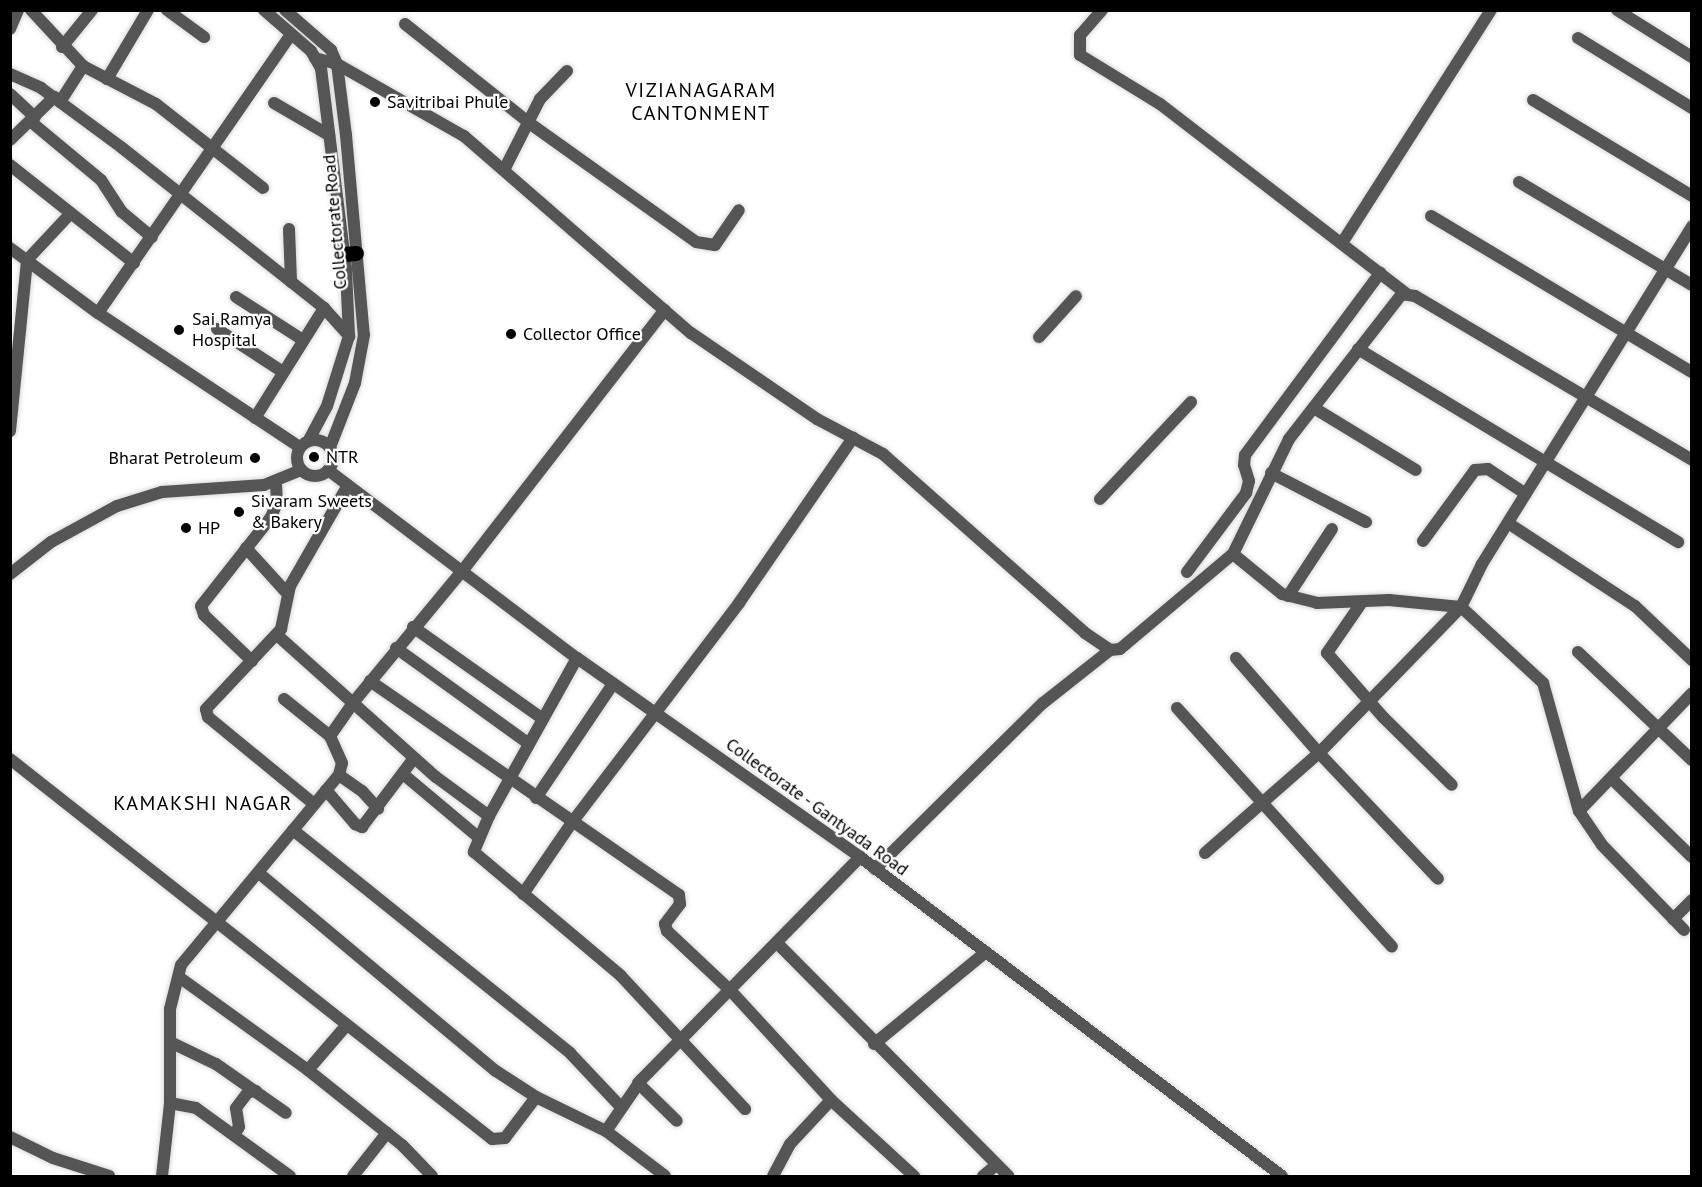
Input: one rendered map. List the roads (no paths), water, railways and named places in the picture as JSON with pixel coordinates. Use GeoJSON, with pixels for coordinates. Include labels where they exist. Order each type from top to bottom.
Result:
{"type":"FeatureCollection","features":[{"type":"Feature","properties":{"kind":"street"},"geometry":{"type":"LineString","coordinates":[[10,29],[18,10]]}},
{"type":"Feature","properties":{"kind":"street"},"geometry":{"type":"LineString","coordinates":[[31,10],[62,47],[83,66],[156,104],[263,188]]}},
{"type":"Feature","properties":{"kind":"street"},"geometry":{"type":"LineString","coordinates":[[62,47],[92,10]]}},
{"type":"Feature","properties":{"kind":"street"},"geometry":{"type":"LineString","coordinates":[[107,79],[148,10]]}},
{"type":"Feature","properties":{"kind":"street"},"geometry":{"type":"LineString","coordinates":[[167,10],[204,37]]}},
{"type":"Feature","properties":{"kind":"street","name":"Collectorate Road"},"geometry":{"type":"LineString","coordinates":[[264,10],[315,58],[321,68],[329,135],[364,335],[355,383],[330,447],[333,459],[328,470]]}},
{"type":"Feature","properties":{"kind":"street"},"geometry":{"type":"LineString","coordinates":[[285,10],[331,50],[337,64]]}},
{"type":"Feature","properties":{"kind":"street"},"geometry":{"type":"LineString","coordinates":[[1102,10],[1080,35],[1080,55],[1160,104],[1407,294],[1692,460]]}},
{"type":"Feature","properties":{"kind":"street"},"geometry":{"type":"LineString","coordinates":[[1342,243],[1491,10]]}},
{"type":"Feature","properties":{"kind":"street"},"geometry":{"type":"LineString","coordinates":[[1617,10],[1692,57]]}},
{"type":"Feature","properties":{"kind":"street"},"geometry":{"type":"LineString","coordinates":[[405,24],[528,121],[704,246],[718,242],[739,210]]}},
{"type":"Feature","properties":{"kind":"street"},"geometry":{"type":"LineString","coordinates":[[98,313],[183,196],[291,34]]}},
{"type":"Feature","properties":{"kind":"street"},"geometry":{"type":"LineString","coordinates":[[1578,38],[1692,108]]}},
{"type":"Feature","properties":{"kind":"street"},"geometry":{"type":"LineString","coordinates":[[315,58],[337,64],[464,136],[665,310],[773,390],[883,454],[918,481],[1085,633],[1110,650]]}},
{"type":"Feature","properties":{"kind":"street","name":"Collectorate Road"},"geometry":{"type":"LineString","coordinates":[[304,444],[327,406],[350,336],[350,254],[337,64]]}},
{"type":"Feature","properties":{"kind":"street"},"geometry":{"type":"LineString","coordinates":[[10,140],[57,100],[83,66]]}},
{"type":"Feature","properties":{"kind":"street"},"geometry":{"type":"LineString","coordinates":[[504,170],[528,121],[549,87],[567,71]]}},
{"type":"Feature","properties":{"kind":"street"},"geometry":{"type":"LineString","coordinates":[[11,75],[57,100],[183,196],[324,308],[350,336]]}},
{"type":"Feature","properties":{"kind":"street"},"geometry":{"type":"LineString","coordinates":[[10,94],[33,119],[101,180],[122,212],[152,237]]}},
{"type":"Feature","properties":{"kind":"street"},"geometry":{"type":"LineString","coordinates":[[1533,100],[1692,196]]}},
{"type":"Feature","properties":{"kind":"street"},"geometry":{"type":"LineString","coordinates":[[274,103],[329,135]]}},
{"type":"Feature","properties":{"kind":"street"},"geometry":{"type":"LineString","coordinates":[[10,165],[134,263]]}},
{"type":"Feature","properties":{"kind":"street"},"geometry":{"type":"LineString","coordinates":[[1520,182],[1692,285]]}},
{"type":"Feature","properties":{"kind":"street"},"geometry":{"type":"LineString","coordinates":[[10,431],[14,370],[27,260],[70,214]]}},
{"type":"Feature","properties":{"kind":"street"},"geometry":{"type":"LineString","coordinates":[[1431,216],[1692,372]]}},
{"type":"Feature","properties":{"kind":"street"},"geometry":{"type":"LineString","coordinates":[[1205,853],[1319,753],[1461,607],[1482,564],[1692,226]]}},
{"type":"Feature","properties":{"kind":"street"},"geometry":{"type":"LineString","coordinates":[[289,229],[291,282]]}},
{"type":"Feature","properties":{"kind":"street"},"geometry":{"type":"LineString","coordinates":[[11,248],[98,313],[255,418],[304,444],[321,440],[330,447]]}},
{"type":"Feature","properties":{"kind":"street"},"geometry":{"type":"LineString","coordinates":[[1187,572],[1246,493],[1249,481],[1244,465],[1245,455],[1380,273]]}},
{"type":"Feature","properties":{"kind":"street"},"geometry":{"type":"LineString","coordinates":[[875,869],[1043,703],[1110,650],[1120,649],[1233,554],[1289,439],[1396,297],[1407,294]]}},
{"type":"Feature","properties":{"kind":"street"},"geometry":{"type":"LineString","coordinates":[[1039,337],[1076,296]]}},
{"type":"Feature","properties":{"kind":"street"},"geometry":{"type":"LineString","coordinates":[[236,297],[303,340]]}},
{"type":"Feature","properties":{"kind":"street"},"geometry":{"type":"LineString","coordinates":[[255,418],[324,308]]}},
{"type":"Feature","properties":{"kind":"street"},"geometry":{"type":"LineString","coordinates":[[330,736],[370,681],[463,570],[665,310]]}},
{"type":"Feature","properties":{"kind":"street"},"geometry":{"type":"LineString","coordinates":[[217,329],[284,372]]}},
{"type":"Feature","properties":{"kind":"street"},"geometry":{"type":"LineString","coordinates":[[1358,349],[1678,542]]}},
{"type":"Feature","properties":{"kind":"street"},"geometry":{"type":"LineString","coordinates":[[1100,499],[1191,402]]}},
{"type":"Feature","properties":{"kind":"street"},"geometry":{"type":"LineString","coordinates":[[327,406],[345,411]]}},
{"type":"Feature","properties":{"kind":"street"},"geometry":{"type":"LineString","coordinates":[[1314,408],[1416,470]]}},
{"type":"Feature","properties":{"kind":"street"},"geometry":{"type":"LineString","coordinates":[[523,894],[573,821],[656,715],[810,505],[853,438]]}},
{"type":"Feature","properties":{"kind":"street"},"geometry":{"type":"LineString","coordinates":[[301,470],[297,459],[304,444]]}},
{"type":"Feature","properties":{"kind":"street"},"geometry":{"type":"LineString","coordinates":[[1423,541],[1475,470],[1488,469],[1526,494]]}},
{"type":"Feature","properties":{"kind":"street"},"geometry":{"type":"LineString","coordinates":[[10,574],[51,542],[117,506],[162,492],[276,482],[301,470],[318,476],[328,470]]}},
{"type":"Feature","properties":{"kind":"street","name":"Collectorate - Gantyada Road"},"geometry":{"type":"LineString","coordinates":[[328,470],[577,658],[860,857],[1282,1176]]}},
{"type":"Feature","properties":{"kind":"street"},"geometry":{"type":"LineString","coordinates":[[1271,473],[1366,522]]}},
{"type":"Feature","properties":{"kind":"street"},"geometry":{"type":"LineString","coordinates":[[252,661],[201,611],[204,600],[274,511],[276,482]]}},
{"type":"Feature","properties":{"kind":"street"},"geometry":{"type":"LineString","coordinates":[[314,804],[206,714],[207,705],[277,635],[284,622],[287,593],[348,484]]}},
{"type":"Feature","properties":{"kind":"street"},"geometry":{"type":"LineString","coordinates":[[1508,523],[1635,606],[1692,660]]}},
{"type":"Feature","properties":{"kind":"street"},"geometry":{"type":"LineString","coordinates":[[1288,596],[1332,529]]}},
{"type":"Feature","properties":{"kind":"street"},"geometry":{"type":"LineString","coordinates":[[246,548],[287,593]]}},
{"type":"Feature","properties":{"kind":"street"},"geometry":{"type":"LineString","coordinates":[[1233,554],[1288,596],[1317,603],[1440,602],[1461,607],[1543,682],[1579,811],[1602,845],[1684,930]]}},
{"type":"Feature","properties":{"kind":"street"},"geometry":{"type":"LineString","coordinates":[[1362,602],[1327,653],[1369,702],[1452,786]]}},
{"type":"Feature","properties":{"kind":"street"},"geometry":{"type":"LineString","coordinates":[[413,627],[543,719]]}},
{"type":"Feature","properties":{"kind":"street"},"geometry":{"type":"LineString","coordinates":[[277,635],[414,758],[489,816]]}},
{"type":"Feature","properties":{"kind":"street"},"geometry":{"type":"LineString","coordinates":[[396,648],[448,689],[529,744]]}},
{"type":"Feature","properties":{"kind":"street"},"geometry":{"type":"LineString","coordinates":[[1578,652],[1692,760]]}},
{"type":"Feature","properties":{"kind":"street"},"geometry":{"type":"LineString","coordinates":[[577,658],[473,849],[477,858],[621,976],[746,1109]]}},
{"type":"Feature","properties":{"kind":"street"},"geometry":{"type":"LineString","coordinates":[[1236,658],[1319,753],[1438,879]]}},
{"type":"Feature","properties":{"kind":"street"},"geometry":{"type":"LineString","coordinates":[[370,681],[679,895],[681,902],[665,924],[666,929],[730,990],[831,1100],[914,1176]]}},
{"type":"Feature","properties":{"kind":"street"},"geometry":{"type":"LineString","coordinates":[[536,798],[613,684]]}},
{"type":"Feature","properties":{"kind":"street"},"geometry":{"type":"LineString","coordinates":[[1579,811],[1692,693]]}},
{"type":"Feature","properties":{"kind":"street"},"geometry":{"type":"LineString","coordinates":[[162,1176],[170,1103],[170,1009],[184,959],[213,922],[260,874],[339,775],[342,763],[330,736],[284,699]]}},
{"type":"Feature","properties":{"kind":"street"},"geometry":{"type":"LineString","coordinates":[[1177,708],[1392,947]]}},
{"type":"Feature","properties":{"kind":"street"},"geometry":{"type":"LineString","coordinates":[[326,790],[358,826],[366,825],[414,758]]}},
{"type":"Feature","properties":{"kind":"street"},"geometry":{"type":"LineString","coordinates":[[10,759],[345,1027],[492,1139],[505,1138],[536,1097]]}},
{"type":"Feature","properties":{"kind":"street"},"geometry":{"type":"LineString","coordinates":[[402,774],[478,837]]}},
{"type":"Feature","properties":{"kind":"street"},"geometry":{"type":"LineString","coordinates":[[339,775],[362,790],[378,809]]}},
{"type":"Feature","properties":{"kind":"street"},"geometry":{"type":"LineString","coordinates":[[1611,778],[1692,857]]}},
{"type":"Feature","properties":{"kind":"street"},"geometry":{"type":"LineString","coordinates":[[293,830],[570,1053],[620,1106]]}},
{"type":"Feature","properties":{"kind":"street"},"geometry":{"type":"LineString","coordinates":[[606,1131],[620,1106],[638,1083],[778,944],[860,857]]}},
{"type":"Feature","properties":{"kind":"street"},"geometry":{"type":"LineString","coordinates":[[260,874],[459,1042],[536,1097],[606,1131],[665,1176]]}},
{"type":"Feature","properties":{"kind":"street"},"geometry":{"type":"LineString","coordinates":[[1673,919],[1692,900]]}},
{"type":"Feature","properties":{"kind":"street"},"geometry":{"type":"LineString","coordinates":[[778,944],[874,1044],[1008,1176]]}},
{"type":"Feature","properties":{"kind":"street"},"geometry":{"type":"LineString","coordinates":[[874,1044],[986,952]]}},
{"type":"Feature","properties":{"kind":"street"},"geometry":{"type":"LineString","coordinates":[[179,977],[308,1070],[387,1133],[432,1176]]}},
{"type":"Feature","properties":{"kind":"street"},"geometry":{"type":"LineString","coordinates":[[308,1070],[345,1027]]}},
{"type":"Feature","properties":{"kind":"street"},"geometry":{"type":"LineString","coordinates":[[170,1042],[216,1064],[286,1113]]}},
{"type":"Feature","properties":{"kind":"street"},"geometry":{"type":"LineString","coordinates":[[638,1083],[677,1121]]}},
{"type":"Feature","properties":{"kind":"street"},"geometry":{"type":"LineString","coordinates":[[234,1136],[239,1127],[236,1107],[248,1092],[256,1091]]}},
{"type":"Feature","properties":{"kind":"street"},"geometry":{"type":"LineString","coordinates":[[773,1176],[790,1143],[831,1100]]}},
{"type":"Feature","properties":{"kind":"street"},"geometry":{"type":"LineString","coordinates":[[170,1103],[189,1105],[290,1176]]}},
{"type":"Feature","properties":{"kind":"street"},"geometry":{"type":"LineString","coordinates":[[352,1176],[387,1133]]}},
{"type":"Feature","properties":{"kind":"street"},"geometry":{"type":"LineString","coordinates":[[10,1137],[53,1158],[109,1176]]}},
{"type":"Feature","properties":{"kind":"street"},"geometry":{"type":"LineString","coordinates":[[983,1176],[996,1165]]}},
{"type":"Feature","properties":{"kind":"place","name":"Savitribai Phule"},"geometry":{"type":"Point","coordinates":[375,102]}},
{"type":"Feature","properties":{"kind":"place","name":"Sai Ramya Hospital"},"geometry":{"type":"Point","coordinates":[179,330]}},
{"type":"Feature","properties":{"kind":"place","name":"Collector Office"},"geometry":{"type":"Point","coordinates":[511,334]}},
{"type":"Feature","properties":{"kind":"place","name":"NTR"},"geometry":{"type":"Point","coordinates":[314,457]}},
{"type":"Feature","properties":{"kind":"place","name":"Bharat Petroleum"},"geometry":{"type":"Point","coordinates":[255,458]}},
{"type":"Feature","properties":{"kind":"place","name":"Sivaram Sweets & Bakery"},"geometry":{"type":"Point","coordinates":[239,512]}},
{"type":"Feature","properties":{"kind":"place","name":"HP"},"geometry":{"type":"Point","coordinates":[186,528]}},
{"type":"Feature","properties":{"kind":"district","name":"VIZIANAGARAM CANTONMENT"},"geometry":{"type":"Point","coordinates":[701,102]}},
{"type":"Feature","properties":{"kind":"district","name":"KAMAKSHI NAGAR"},"geometry":{"type":"Point","coordinates":[203,803]}}]}
